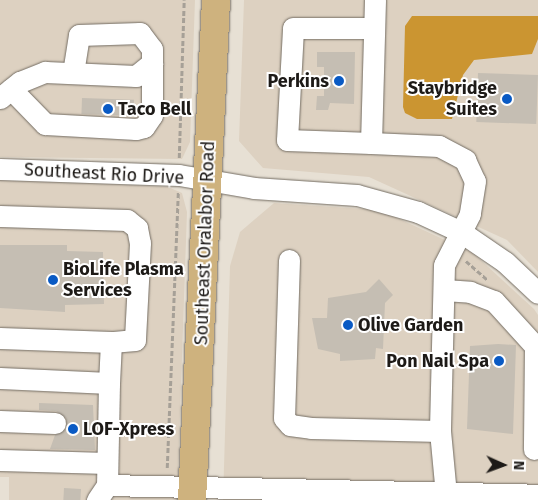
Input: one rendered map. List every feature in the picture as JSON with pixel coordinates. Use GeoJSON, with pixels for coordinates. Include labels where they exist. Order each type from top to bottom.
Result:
{"type":"FeatureCollection","features":[{"type":"Feature","properties":{"kind":"main road","name":"Southeast Oralabor Road"},"geometry":{"type":"LineString","coordinates":[[196,496],[216,0]]}},
{"type":"Feature","properties":{"kind":"street"},"geometry":{"type":"LineString","coordinates":[[371,143],[375,0]]}},
{"type":"Feature","properties":{"kind":"street"},"geometry":{"type":"LineString","coordinates":[[374,28],[293,28],[287,140],[439,146],[465,160],[475,181],[475,199],[461,232],[444,264],[440,431],[446,494]]}},
{"type":"Feature","properties":{"kind":"street"},"geometry":{"type":"LineString","coordinates":[[73,72],[79,35],[87,33],[140,34],[148,38],[152,63],[152,115],[144,127],[136,129],[45,124],[6,94],[45,72],[136,76],[152,63]]}},
{"type":"Feature","properties":{"kind":"street","name":"Southeast Rio Drive"},"geometry":{"type":"LineString","coordinates":[[0,169],[179,175],[208,183],[357,195],[418,212],[461,232],[505,262],[538,293]]}},
{"type":"Feature","properties":{"kind":"street"},"geometry":{"type":"LineString","coordinates":[[0,216],[127,220],[137,228],[135,340],[112,342],[0,338]]}},
{"type":"Feature","properties":{"kind":"street"},"geometry":{"type":"LineString","coordinates":[[289,260],[284,418],[290,425],[311,428],[440,431]]}},
{"type":"Feature","properties":{"kind":"street"},"geometry":{"type":"LineString","coordinates":[[444,290],[470,292],[494,301],[535,346],[534,449]]}},
{"type":"Feature","properties":{"kind":"street"},"geometry":{"type":"LineString","coordinates":[[112,342],[109,383],[100,424],[107,464],[102,492],[167,486],[196,496],[538,494]]}},
{"type":"Feature","properties":{"kind":"street"},"geometry":{"type":"LineString","coordinates":[[0,378],[109,383]]}},
{"type":"Feature","properties":{"kind":"street"},"geometry":{"type":"LineString","coordinates":[[0,409],[50,422]]}},
{"type":"Feature","properties":{"kind":"street"},"geometry":{"type":"LineString","coordinates":[[0,421],[50,422]]}},
{"type":"Feature","properties":{"kind":"street"},"geometry":{"type":"LineString","coordinates":[[0,433],[50,422]]}},
{"type":"Feature","properties":{"kind":"street"},"geometry":{"type":"LineString","coordinates":[[0,460],[107,464]]}},
{"type":"Feature","properties":{"kind":"path"},"geometry":{"type":"LineString","coordinates":[[167,486],[184,0]]}},
{"type":"Feature","properties":{"kind":"shaded area"},"geometry":{"type":"Polygon","coordinates":[[[0,0],[195,0],[190,142],[182,159],[0,157],[0,0]]]}},
{"type":"Feature","properties":{"kind":"shaded area"},"geometry":{"type":"Polygon","coordinates":[[[244,0],[538,0],[538,272],[507,240],[369,177],[263,168],[239,141],[244,0]]]}},
{"type":"Feature","properties":{"kind":"shaded area"},"geometry":{"type":"Polygon","coordinates":[[[412,16],[538,16],[538,39],[532,54],[474,60],[463,75],[452,119],[417,119],[405,113],[403,107],[405,26],[412,16]]]}},
{"type":"Feature","properties":{"kind":"shaded area"},"geometry":{"type":"Polygon","coordinates":[[[0,178],[168,187],[182,193],[187,212],[177,500],[9,500],[9,477],[0,477],[0,178]]]}},
{"type":"Feature","properties":{"kind":"shaded area"},"geometry":{"type":"Polygon","coordinates":[[[274,203],[380,210],[473,253],[534,309],[538,315],[538,500],[223,500],[230,266],[240,232],[274,203]]]}},
{"type":"Feature","properties":{"kind":"building","name":"Perkins"},"geometry":{"type":"Polygon","coordinates":[[[317,52],[355,52],[354,104],[330,103],[328,110],[316,110],[317,96],[324,96],[324,67],[317,67],[317,52]]]}},
{"type":"Feature","properties":{"kind":"building","name":"Staybridge Suites"},"geometry":{"type":"Polygon","coordinates":[[[478,73],[538,75],[536,124],[476,122],[478,73]]]}},
{"type":"Feature","properties":{"kind":"building","name":"Taco Bell"},"geometry":{"type":"Polygon","coordinates":[[[82,98],[134,100],[133,116],[81,114],[82,98]]]}},
{"type":"Feature","properties":{"kind":"building","name":"BioLife Plasma Services"},"geometry":{"type":"Polygon","coordinates":[[[0,245],[67,245],[67,251],[103,252],[104,304],[65,305],[65,312],[0,308],[0,245]]]}},
{"type":"Feature","properties":{"kind":"building","name":"Olive Garden"},"geometry":{"type":"Polygon","coordinates":[[[379,279],[393,295],[385,303],[383,349],[376,348],[375,359],[340,361],[340,354],[318,349],[312,318],[327,318],[328,298],[366,292],[379,279]]]}},
{"type":"Feature","properties":{"kind":"building"},"geometry":{"type":"Polygon","coordinates":[[[516,345],[513,434],[467,429],[470,346],[516,345]]]}},
{"type":"Feature","properties":{"kind":"building","name":"LOF-Xpress"},"geometry":{"type":"Polygon","coordinates":[[[39,403],[93,405],[95,450],[50,449],[55,435],[66,429],[66,418],[56,411],[39,410],[39,403]]]}},
{"type":"Feature","properties":{"kind":"building"},"geometry":{"type":"Polygon","coordinates":[[[64,488],[81,489],[80,500],[63,500],[64,488]]]}},
{"type":"Feature","properties":{"kind":"place","name":"Perkins"},"geometry":{"type":"Point","coordinates":[339,81]}},
{"type":"Feature","properties":{"kind":"place","name":"Staybridge Suites"},"geometry":{"type":"Point","coordinates":[507,99]}},
{"type":"Feature","properties":{"kind":"place","name":"Taco Bell"},"geometry":{"type":"Point","coordinates":[108,109]}},
{"type":"Feature","properties":{"kind":"place","name":"BioLife Plasma Services"},"geometry":{"type":"Point","coordinates":[53,280]}},
{"type":"Feature","properties":{"kind":"place","name":"Olive Garden"},"geometry":{"type":"Point","coordinates":[348,325]}},
{"type":"Feature","properties":{"kind":"place","name":"Pon Nail Spa"},"geometry":{"type":"Point","coordinates":[499,361]}},
{"type":"Feature","properties":{"kind":"place","name":"LOF-Xpress"},"geometry":{"type":"Point","coordinates":[73,429]}}]}
